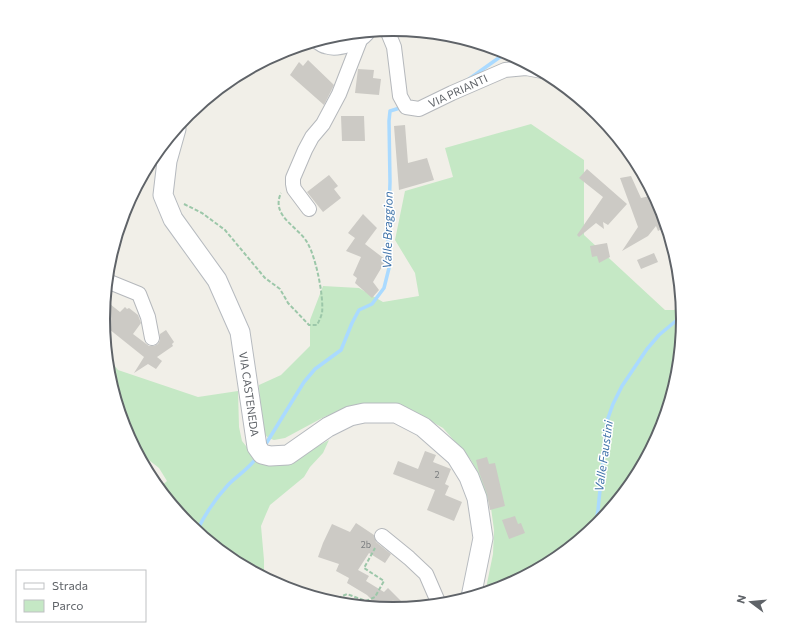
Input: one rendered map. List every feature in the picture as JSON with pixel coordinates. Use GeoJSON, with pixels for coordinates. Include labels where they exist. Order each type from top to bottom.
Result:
{"type":"FeatureCollection","features":[{"type":"Feature","properties":{"kind":"street","name":"VIA PRIANTI"},"geometry":{"type":"LineString","coordinates":[[390,36],[394,47],[400,96],[406,107],[419,109],[505,70],[525,68]]}},
{"type":"Feature","properties":{"kind":"street"},"geometry":{"type":"LineString","coordinates":[[327,44],[348,43],[357,38]]}},
{"type":"Feature","properties":{"kind":"street"},"geometry":{"type":"LineString","coordinates":[[309,209],[294,189],[293,178],[305,150],[323,124],[339,94],[362,38]]}},
{"type":"Feature","properties":{"kind":"street","name":"VIA CASTENEDA"},"geometry":{"type":"LineString","coordinates":[[172,143],[167,161],[163,195],[173,219],[218,280],[240,332],[257,448],[262,454],[270,456],[288,455],[328,427],[350,416],[364,413],[396,413],[423,427],[456,456],[469,477],[477,498],[483,538],[472,590]]}},
{"type":"Feature","properties":{"kind":"street"},"geometry":{"type":"LineString","coordinates":[[113,283],[139,294],[148,317],[152,338]]}},
{"type":"Feature","properties":{"kind":"street"},"geometry":{"type":"LineString","coordinates":[[382,536],[426,574],[438,599]]}},
{"type":"Feature","properties":{"kind":"path"},"geometry":{"type":"LineString","coordinates":[[182,202],[202,213],[225,230],[265,278],[280,289],[288,303],[309,325],[317,325],[322,314],[321,292],[314,257],[308,242],[286,220],[277,201],[282,192],[293,184]]}},
{"type":"Feature","properties":{"kind":"path"},"geometry":{"type":"LineString","coordinates":[[367,601],[375,597],[384,581],[364,568],[382,536]]}},
{"type":"Feature","properties":{"kind":"path"},"geometry":{"type":"LineString","coordinates":[[340,597],[347,594],[364,600]]}},
{"type":"Feature","properties":{"kind":"green space"},"geometry":{"type":"Polygon","coordinates":[[[531,124],[584,160],[584,235],[665,310],[674,310],[676,308],[676,338],[667,392],[655,427],[639,461],[629,476],[594,519],[566,544],[519,573],[486,586],[493,554],[494,530],[491,508],[478,472],[471,460],[443,428],[420,415],[345,409],[324,417],[285,438],[274,440],[268,438],[262,431],[261,424],[259,385],[281,375],[310,346],[310,320],[323,286],[359,288],[383,302],[419,296],[415,273],[395,240],[405,191],[453,177],[445,148],[531,124]]]}},
{"type":"Feature","properties":{"kind":"green space"},"geometry":{"type":"Polygon","coordinates":[[[115,366],[118,370],[198,397],[238,391],[239,427],[242,441],[254,456],[311,450],[329,440],[323,453],[310,467],[304,477],[270,505],[261,526],[264,571],[221,544],[193,519],[164,484],[167,481],[159,468],[147,459],[132,427],[120,392],[115,366]]]}},
{"type":"Feature","properties":{"kind":"building"},"geometry":{"type":"Polygon","coordinates":[[[308,60],[334,85],[324,105],[290,75],[299,62],[303,66],[308,60]]]}},
{"type":"Feature","properties":{"kind":"building"},"geometry":{"type":"Polygon","coordinates":[[[358,69],[374,70],[373,78],[381,79],[379,95],[355,93],[358,69]]]}},
{"type":"Feature","properties":{"kind":"building"},"geometry":{"type":"Polygon","coordinates":[[[341,116],[364,116],[365,141],[342,141],[341,116]]]}},
{"type":"Feature","properties":{"kind":"building"},"geometry":{"type":"Polygon","coordinates":[[[405,125],[408,163],[427,158],[434,180],[399,190],[394,126],[405,125]]]}},
{"type":"Feature","properties":{"kind":"building"},"geometry":{"type":"Polygon","coordinates":[[[587,169],[627,204],[608,225],[603,222],[604,229],[596,223],[579,237],[577,235],[603,197],[579,178],[587,169]]]}},
{"type":"Feature","properties":{"kind":"building"},"geometry":{"type":"Polygon","coordinates":[[[329,175],[338,186],[334,189],[341,198],[323,212],[307,192],[329,175]]]}},
{"type":"Feature","properties":{"kind":"building"},"geometry":{"type":"Polygon","coordinates":[[[631,176],[641,198],[648,196],[661,229],[658,231],[656,226],[648,236],[622,251],[638,227],[620,178],[631,176]]]}},
{"type":"Feature","properties":{"kind":"building"},"geometry":{"type":"Polygon","coordinates":[[[363,214],[377,228],[365,244],[386,260],[373,282],[379,290],[372,298],[355,283],[357,278],[353,275],[361,257],[346,251],[355,238],[348,233],[363,214]]]}},
{"type":"Feature","properties":{"kind":"building"},"geometry":{"type":"Polygon","coordinates":[[[607,243],[610,257],[599,263],[597,256],[592,257],[590,246],[607,243]]]}},
{"type":"Feature","properties":{"kind":"building"},"geometry":{"type":"Polygon","coordinates":[[[654,253],[658,262],[641,269],[637,260],[654,253]]]}},
{"type":"Feature","properties":{"kind":"building"},"geometry":{"type":"Polygon","coordinates":[[[111,305],[120,312],[125,307],[127,309],[129,308],[138,315],[141,323],[133,334],[149,346],[158,344],[160,334],[166,330],[174,342],[172,344],[173,346],[157,357],[162,361],[156,369],[148,364],[134,373],[144,357],[111,330],[111,305]]]}},
{"type":"Feature","properties":{"kind":"building"},"geometry":{"type":"Polygon","coordinates":[[[425,451],[436,455],[433,462],[451,469],[445,484],[449,486],[445,495],[462,502],[454,521],[427,510],[435,490],[393,474],[398,461],[418,469],[425,451]]]}},
{"type":"Feature","properties":{"kind":"building"},"geometry":{"type":"Polygon","coordinates":[[[487,457],[489,464],[495,463],[505,506],[490,510],[487,494],[476,460],[487,457]]]}},
{"type":"Feature","properties":{"kind":"building"},"geometry":{"type":"Polygon","coordinates":[[[515,516],[518,524],[521,523],[525,533],[509,539],[502,520],[515,516]]]}},
{"type":"Feature","properties":{"kind":"building"},"geometry":{"type":"Polygon","coordinates":[[[356,523],[374,535],[376,542],[391,554],[385,563],[369,553],[358,570],[369,576],[366,581],[384,592],[388,588],[402,602],[373,601],[367,595],[347,583],[349,578],[336,571],[339,564],[318,557],[332,524],[350,532],[356,523]]]}},
{"type":"Feature","properties":{"kind":"waterway","name":"Valle Braggion"},"geometry":{"type":"LineString","coordinates":[[469,79],[500,57]]}},
{"type":"Feature","properties":{"kind":"waterway","name":"Valle Braggion"},"geometry":{"type":"LineString","coordinates":[[264,447],[304,382],[315,369],[341,350],[359,310],[372,304],[384,288],[390,264],[388,240],[390,111],[403,107]]}},
{"type":"Feature","properties":{"kind":"waterway","name":"Valle Faustini"},"geometry":{"type":"LineString","coordinates":[[597,516],[607,421],[613,404],[622,386],[647,349],[659,335],[676,321]]}},
{"type":"Feature","properties":{"kind":"waterway","name":"Valle Braggion"},"geometry":{"type":"LineString","coordinates":[[200,526],[207,513],[228,485],[251,465],[257,457]]}}]}
